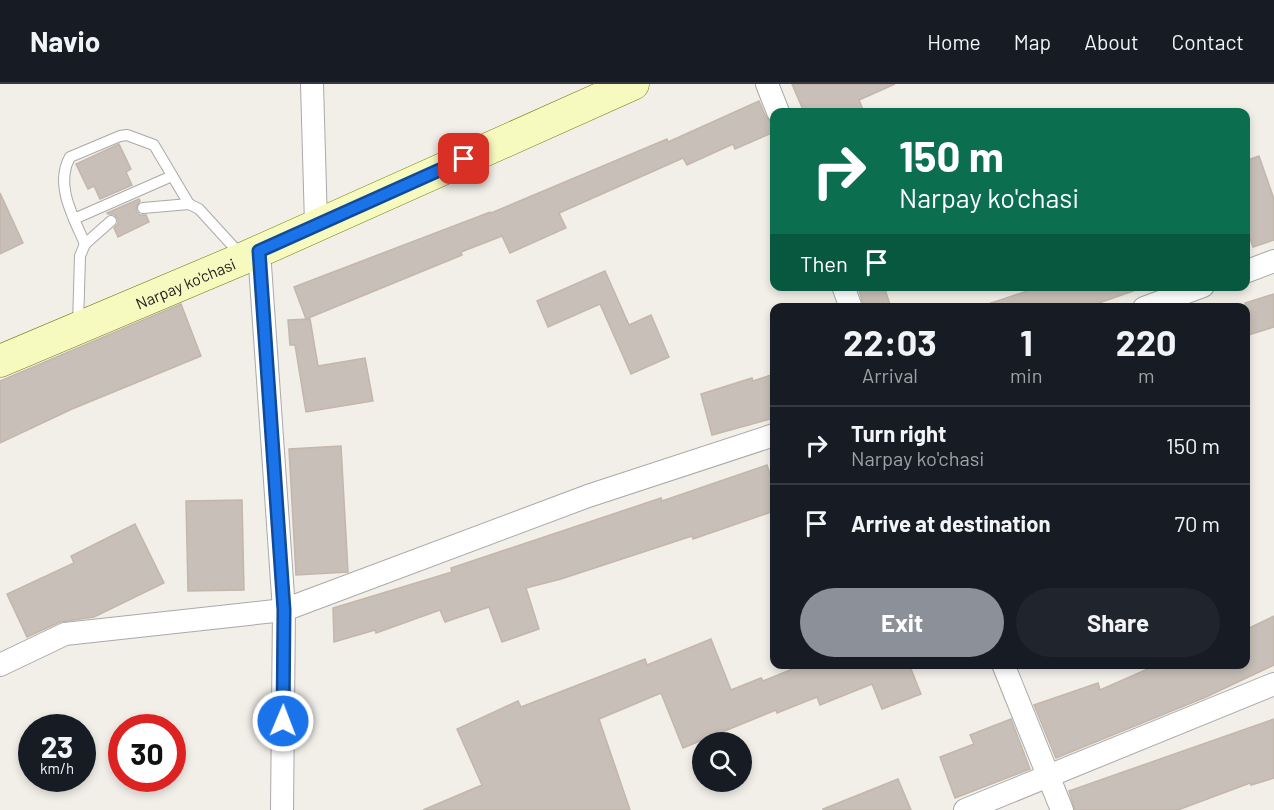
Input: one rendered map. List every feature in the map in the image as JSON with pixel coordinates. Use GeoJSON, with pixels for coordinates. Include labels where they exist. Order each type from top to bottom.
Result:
{"type":"FeatureCollection","features":[{"type":"Feature","properties":{"kind":"main road","name":"Narpay ko'chasi"},"geometry":{"type":"LineString","coordinates":[[0,361],[251,254],[633,84]]}},
{"type":"Feature","properties":{"kind":"street"},"geometry":{"type":"LineString","coordinates":[[312,84],[316,224]]}},
{"type":"Feature","properties":{"kind":"street"},"geometry":{"type":"LineString","coordinates":[[767,84],[776,108]]}},
{"type":"Feature","properties":{"kind":"street"},"geometry":{"type":"LineString","coordinates":[[251,254],[284,610],[282,810]]}},
{"type":"Feature","properties":{"kind":"street"},"geometry":{"type":"LineString","coordinates":[[1250,270],[1274,261]]}},
{"type":"Feature","properties":{"kind":"street"},"geometry":{"type":"LineString","coordinates":[[1157,303],[1190,291]]}},
{"type":"Feature","properties":{"kind":"street"},"geometry":{"type":"LineString","coordinates":[[0,665],[65,634],[284,610],[588,496],[770,436]]}},
{"type":"Feature","properties":{"kind":"street"},"geometry":{"type":"LineString","coordinates":[[1005,669],[1062,810]]}},
{"type":"Feature","properties":{"kind":"street"},"geometry":{"type":"LineString","coordinates":[[965,810],[1274,684]]}},
{"type":"Feature","properties":{"kind":"lane"},"geometry":{"type":"LineString","coordinates":[[85,244],[63,186],[68,161],[70,157],[120,136],[127,135],[154,145],[189,204]]}},
{"type":"Feature","properties":{"kind":"lane"},"geometry":{"type":"LineString","coordinates":[[74,219],[172,176]]}},
{"type":"Feature","properties":{"kind":"lane"},"geometry":{"type":"LineString","coordinates":[[143,208],[189,204],[199,209],[251,254]]}},
{"type":"Feature","properties":{"kind":"lane"},"geometry":{"type":"LineString","coordinates":[[78,328],[80,256],[85,244],[111,221]]}},
{"type":"Feature","properties":{"kind":"building"},"geometry":{"type":"Polygon","coordinates":[[[792,84],[895,84],[859,100],[862,108],[802,108],[792,84]]]}},
{"type":"Feature","properties":{"kind":"building"},"geometry":{"type":"Polygon","coordinates":[[[759,101],[770,121],[770,134],[735,149],[733,144],[687,165],[683,158],[559,213],[566,228],[510,253],[502,236],[461,252],[462,255],[306,319],[294,287],[491,213],[667,139],[668,142],[759,101]]]}},
{"type":"Feature","properties":{"kind":"building"},"geometry":{"type":"Polygon","coordinates":[[[119,144],[131,169],[126,172],[132,185],[100,199],[94,186],[88,189],[76,164],[119,144]]]}},
{"type":"Feature","properties":{"kind":"building"},"geometry":{"type":"Polygon","coordinates":[[[1259,156],[1274,199],[1274,240],[1253,247],[1250,238],[1250,159],[1259,156]]]}},
{"type":"Feature","properties":{"kind":"building"},"geometry":{"type":"Polygon","coordinates":[[[0,193],[23,243],[0,254],[0,193]]]}},
{"type":"Feature","properties":{"kind":"building"},"geometry":{"type":"Polygon","coordinates":[[[139,199],[137,212],[140,215],[146,215],[149,222],[118,237],[114,228],[118,224],[118,219],[114,214],[107,213],[139,199]]]}},
{"type":"Feature","properties":{"kind":"building"},"geometry":{"type":"Polygon","coordinates":[[[605,271],[629,325],[651,315],[669,357],[631,374],[600,304],[548,327],[537,301],[605,271]]]}},
{"type":"Feature","properties":{"kind":"building"},"geometry":{"type":"Polygon","coordinates":[[[859,291],[886,291],[889,303],[863,303],[859,291]]]}},
{"type":"Feature","properties":{"kind":"building"},"geometry":{"type":"Polygon","coordinates":[[[1027,291],[1133,291],[1099,303],[991,303],[1027,291]]]}},
{"type":"Feature","properties":{"kind":"building"},"geometry":{"type":"Polygon","coordinates":[[[1274,294],[1274,327],[1250,334],[1250,303],[1245,303],[1274,294]]]}},
{"type":"Feature","properties":{"kind":"building"},"geometry":{"type":"Polygon","coordinates":[[[181,304],[201,356],[72,409],[0,443],[0,381],[181,304]]]}},
{"type":"Feature","properties":{"kind":"building"},"geometry":{"type":"Polygon","coordinates":[[[310,319],[318,366],[365,358],[373,401],[306,412],[295,345],[290,345],[288,320],[310,319]]]}},
{"type":"Feature","properties":{"kind":"building"},"geometry":{"type":"Polygon","coordinates":[[[770,375],[770,419],[712,435],[701,394],[752,378],[753,381],[770,375]]]}},
{"type":"Feature","properties":{"kind":"building"},"geometry":{"type":"Polygon","coordinates":[[[341,446],[348,572],[296,575],[289,449],[341,446]]]}},
{"type":"Feature","properties":{"kind":"building"},"geometry":{"type":"Polygon","coordinates":[[[767,465],[770,474],[770,512],[693,539],[692,536],[561,579],[526,588],[539,629],[502,642],[489,607],[445,622],[440,610],[376,633],[375,630],[334,642],[333,608],[452,572],[451,568],[661,498],[662,501],[767,465]]]}},
{"type":"Feature","properties":{"kind":"building"},"geometry":{"type":"Polygon","coordinates":[[[242,500],[244,590],[188,591],[186,501],[242,500]]]}},
{"type":"Feature","properties":{"kind":"building"},"geometry":{"type":"Polygon","coordinates":[[[135,524],[164,583],[94,617],[60,622],[27,637],[7,594],[74,563],[71,556],[135,524]]]}},
{"type":"Feature","properties":{"kind":"building"},"geometry":{"type":"Polygon","coordinates":[[[1274,616],[1274,665],[1206,697],[1056,758],[1034,705],[1098,683],[1100,690],[1148,669],[1250,669],[1250,628],[1274,616]]]}},
{"type":"Feature","properties":{"kind":"building"},"geometry":{"type":"Polygon","coordinates":[[[711,639],[731,690],[793,669],[911,669],[921,694],[882,709],[872,684],[820,705],[817,697],[777,713],[776,710],[722,732],[692,732],[692,744],[683,748],[661,693],[599,719],[630,810],[423,810],[482,785],[457,729],[518,701],[521,707],[645,659],[647,665],[711,639]]]}},
{"type":"Feature","properties":{"kind":"building"},"geometry":{"type":"Polygon","coordinates":[[[1011,719],[1030,769],[955,798],[940,757],[974,744],[970,735],[1011,719]]]}},
{"type":"Feature","properties":{"kind":"building"},"geometry":{"type":"Polygon","coordinates":[[[1274,719],[1274,778],[1251,785],[1250,783],[1178,810],[1075,810],[1069,791],[1274,719]]]}},
{"type":"Feature","properties":{"kind":"building"},"geometry":{"type":"Polygon","coordinates":[[[898,779],[911,810],[823,810],[823,809],[898,779]]]}},
{"type":"Feature","properties":{"kind":"route"},"geometry":{"type":"LineString","coordinates":[[283,721],[284,610],[259,251],[464,159]]}}]}
